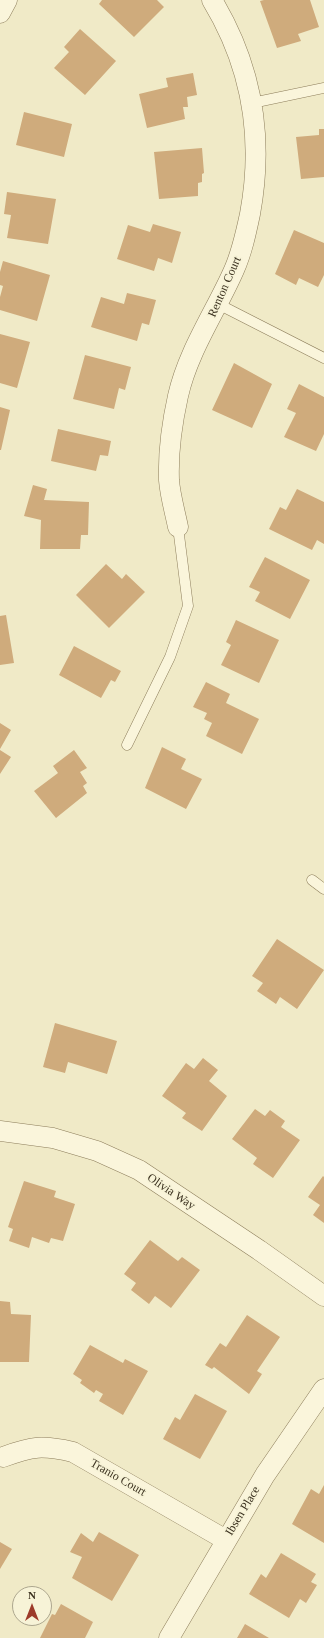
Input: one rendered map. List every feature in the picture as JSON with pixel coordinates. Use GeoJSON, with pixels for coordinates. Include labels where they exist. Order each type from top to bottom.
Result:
{"type":"FeatureCollection","features":[{"type":"Feature","properties":{"kind":"street"},"geometry":{"type":"LineString","coordinates":[[0,13],[7,0]]}},
{"type":"Feature","properties":{"kind":"street","name":"Renton Court"},"geometry":{"type":"LineString","coordinates":[[178,527],[170,480],[170,437],[176,402],[189,360],[218,304],[237,261],[246,233],[254,189],[256,144],[252,103],[241,60],[225,20],[212,0]]}},
{"type":"Feature","properties":{"kind":"street","name":"Olivia Way"},"geometry":{"type":"LineString","coordinates":[[0,1131],[53,1138],[97,1151],[139,1170],[259,1250],[324,1296]]}},
{"type":"Feature","properties":{"kind":"street","name":"Ibsen Place"},"geometry":{"type":"LineString","coordinates":[[169,1638],[265,1475],[324,1389]]}},
{"type":"Feature","properties":{"kind":"street","name":"Tranio Court"},"geometry":{"type":"LineString","coordinates":[[3,1457],[29,1448],[51,1447],[73,1452],[226,1540]]}},
{"type":"Feature","properties":{"kind":"lane"},"geometry":{"type":"LineString","coordinates":[[252,103],[324,88]]}},
{"type":"Feature","properties":{"kind":"lane"},"geometry":{"type":"LineString","coordinates":[[218,304],[324,358]]}},
{"type":"Feature","properties":{"kind":"lane"},"geometry":{"type":"LineString","coordinates":[[127,745],[170,657],[188,606],[178,527]]}},
{"type":"Feature","properties":{"kind":"lane"},"geometry":{"type":"LineString","coordinates":[[312,880],[324,888]]}},
{"type":"Feature","properties":{"kind":"building"},"geometry":{"type":"Polygon","coordinates":[[[102,0],[157,0],[164,7],[134,37],[99,4],[102,0]]]}},
{"type":"Feature","properties":{"kind":"building"},"geometry":{"type":"Polygon","coordinates":[[[310,0],[319,27],[298,34],[301,41],[277,48],[260,1],[310,0]]]}},
{"type":"Feature","properties":{"kind":"building"},"geometry":{"type":"Polygon","coordinates":[[[80,29],[116,61],[85,95],[54,68],[69,52],[64,47],[80,29]]]}},
{"type":"Feature","properties":{"kind":"building"},"geometry":{"type":"Polygon","coordinates":[[[193,73],[197,95],[187,97],[188,107],[183,107],[185,119],[147,128],[139,94],[168,87],[166,78],[193,73]]]}},
{"type":"Feature","properties":{"kind":"building"},"geometry":{"type":"Polygon","coordinates":[[[24,112],[72,124],[64,157],[16,145],[24,112]]]}},
{"type":"Feature","properties":{"kind":"building"},"geometry":{"type":"Polygon","coordinates":[[[319,129],[324,129],[324,177],[301,179],[296,137],[319,135],[319,129]]]}},
{"type":"Feature","properties":{"kind":"building"},"geometry":{"type":"Polygon","coordinates":[[[202,148],[204,173],[202,174],[202,182],[198,183],[198,196],[159,199],[154,152],[202,148]]]}},
{"type":"Feature","properties":{"kind":"building"},"geometry":{"type":"Polygon","coordinates":[[[7,192],[56,199],[48,244],[7,238],[11,215],[4,214],[7,192]]]}},
{"type":"Feature","properties":{"kind":"building"},"geometry":{"type":"Polygon","coordinates":[[[153,224],[181,232],[172,263],[158,258],[154,271],[117,259],[128,225],[150,232],[153,224]]]}},
{"type":"Feature","properties":{"kind":"building"},"geometry":{"type":"Polygon","coordinates":[[[294,230],[324,243],[324,275],[318,287],[299,278],[296,285],[275,274],[294,230]]]}},
{"type":"Feature","properties":{"kind":"building"},"geometry":{"type":"Polygon","coordinates":[[[3,261],[50,275],[37,321],[0,310],[0,297],[3,286],[0,285],[0,272],[3,261]]]}},
{"type":"Feature","properties":{"kind":"building"},"geometry":{"type":"Polygon","coordinates":[[[127,293],[156,300],[149,325],[142,323],[137,341],[91,327],[101,297],[124,304],[127,293]]]}},
{"type":"Feature","properties":{"kind":"building"},"geometry":{"type":"Polygon","coordinates":[[[0,334],[30,342],[17,388],[0,383],[0,334]]]}},
{"type":"Feature","properties":{"kind":"building"},"geometry":{"type":"Polygon","coordinates":[[[85,355],[131,367],[125,390],[119,388],[114,409],[73,399],[85,355]]]}},
{"type":"Feature","properties":{"kind":"building"},"geometry":{"type":"Polygon","coordinates":[[[234,363],[272,384],[252,428],[212,410],[234,363]]]}},
{"type":"Feature","properties":{"kind":"building"},"geometry":{"type":"Polygon","coordinates":[[[299,384],[324,397],[324,434],[316,451],[284,437],[296,413],[287,409],[299,384]]]}},
{"type":"Feature","properties":{"kind":"building"},"geometry":{"type":"Polygon","coordinates":[[[0,407],[10,410],[1,450],[0,450],[0,407]]]}},
{"type":"Feature","properties":{"kind":"building"},"geometry":{"type":"Polygon","coordinates":[[[58,429],[111,441],[108,456],[100,455],[96,471],[51,461],[58,429]]]}},
{"type":"Feature","properties":{"kind":"building"},"geometry":{"type":"Polygon","coordinates":[[[33,485],[47,489],[44,500],[89,502],[88,535],[81,535],[80,549],[40,549],[41,520],[24,516],[33,485]]]}},
{"type":"Feature","properties":{"kind":"building"},"geometry":{"type":"Polygon","coordinates":[[[297,489],[324,502],[324,544],[317,540],[312,550],[269,529],[280,507],[286,510],[297,489]]]}},
{"type":"Feature","properties":{"kind":"building"},"geometry":{"type":"Polygon","coordinates":[[[265,557],[310,580],[290,619],[255,601],[260,592],[249,587],[265,557]]]}},
{"type":"Feature","properties":{"kind":"building"},"geometry":{"type":"Polygon","coordinates":[[[106,564],[122,579],[126,574],[145,592],[109,628],[76,595],[106,564]]]}},
{"type":"Feature","properties":{"kind":"building"},"geometry":{"type":"Polygon","coordinates":[[[6,615],[14,663],[0,665],[0,616],[6,615]]]}},
{"type":"Feature","properties":{"kind":"building"},"geometry":{"type":"Polygon","coordinates":[[[236,620],[279,640],[259,683],[221,665],[231,645],[226,642],[236,620]]]}},
{"type":"Feature","properties":{"kind":"building"},"geometry":{"type":"Polygon","coordinates":[[[74,646],[121,671],[115,682],[111,680],[101,698],[59,675],[74,646]]]}},
{"type":"Feature","properties":{"kind":"building"},"geometry":{"type":"Polygon","coordinates":[[[206,682],[230,694],[226,703],[259,719],[242,754],[206,736],[212,723],[204,719],[207,713],[193,707],[206,682]]]}},
{"type":"Feature","properties":{"kind":"building"},"geometry":{"type":"Polygon","coordinates":[[[0,723],[11,730],[0,749],[0,723]]]}},
{"type":"Feature","properties":{"kind":"building"},"geometry":{"type":"Polygon","coordinates":[[[162,747],[186,759],[181,769],[202,779],[186,809],[145,788],[162,747]]]}},
{"type":"Feature","properties":{"kind":"building"},"geometry":{"type":"Polygon","coordinates":[[[0,750],[11,757],[0,774],[0,750]]]}},
{"type":"Feature","properties":{"kind":"building"},"geometry":{"type":"Polygon","coordinates":[[[74,750],[87,768],[80,772],[87,783],[83,786],[87,793],[56,818],[34,791],[58,773],[53,766],[74,750]]]}},
{"type":"Feature","properties":{"kind":"building"},"geometry":{"type":"Polygon","coordinates":[[[277,939],[324,970],[297,1009],[280,997],[276,1004],[257,991],[263,983],[252,976],[277,939]]]}},
{"type":"Feature","properties":{"kind":"building"},"geometry":{"type":"Polygon","coordinates":[[[55,1023],[117,1041],[107,1074],[68,1062],[65,1073],[43,1067],[55,1023]]]}},
{"type":"Feature","properties":{"kind":"building"},"geometry":{"type":"Polygon","coordinates":[[[203,1058],[218,1070],[209,1081],[227,1096],[202,1131],[182,1118],[186,1113],[162,1096],[186,1063],[194,1069],[203,1058]]]}},
{"type":"Feature","properties":{"kind":"building"},"geometry":{"type":"Polygon","coordinates":[[[255,1109],[265,1116],[270,1110],[285,1121],[281,1127],[300,1140],[273,1178],[253,1164],[257,1158],[232,1139],[255,1109]]]}},
{"type":"Feature","properties":{"kind":"building"},"geometry":{"type":"Polygon","coordinates":[[[323,1176],[324,1223],[313,1215],[320,1205],[308,1197],[323,1176]]]}},
{"type":"Feature","properties":{"kind":"building"},"geometry":{"type":"Polygon","coordinates":[[[24,1181],[56,1191],[54,1197],[75,1204],[63,1241],[51,1238],[49,1243],[32,1237],[29,1248],[9,1241],[13,1229],[8,1227],[24,1181]]]}},
{"type":"Feature","properties":{"kind":"building"},"geometry":{"type":"Polygon","coordinates":[[[150,1240],[178,1261],[182,1257],[200,1270],[171,1308],[155,1296],[149,1304],[131,1290],[136,1283],[124,1274],[150,1240]]]}},
{"type":"Feature","properties":{"kind":"building"},"geometry":{"type":"Polygon","coordinates":[[[0,1301],[10,1302],[11,1314],[31,1315],[29,1362],[0,1362],[0,1301]]]}},
{"type":"Feature","properties":{"kind":"building"},"geometry":{"type":"Polygon","coordinates":[[[247,1315],[280,1337],[257,1371],[262,1374],[249,1394],[214,1367],[212,1369],[205,1365],[220,1343],[226,1347],[247,1315]]]}},
{"type":"Feature","properties":{"kind":"building"},"geometry":{"type":"Polygon","coordinates":[[[90,1345],[123,1363],[125,1359],[148,1371],[123,1415],[99,1401],[103,1394],[96,1390],[94,1393],[80,1383],[82,1380],[73,1374],[90,1345]]]}},
{"type":"Feature","properties":{"kind":"building"},"geometry":{"type":"Polygon","coordinates":[[[195,1394],[227,1411],[200,1459],[163,1439],[175,1417],[180,1420],[195,1394]]]}},
{"type":"Feature","properties":{"kind":"building"},"geometry":{"type":"Polygon","coordinates":[[[324,1485],[324,1543],[292,1524],[311,1489],[319,1494],[324,1485]]]}},
{"type":"Feature","properties":{"kind":"building"},"geometry":{"type":"Polygon","coordinates":[[[99,1532],[139,1555],[112,1601],[72,1578],[82,1557],[70,1552],[81,1533],[93,1542],[99,1532]]]}},
{"type":"Feature","properties":{"kind":"building"},"geometry":{"type":"Polygon","coordinates":[[[0,1542],[12,1549],[0,1569],[0,1542]]]}},
{"type":"Feature","properties":{"kind":"building"},"geometry":{"type":"Polygon","coordinates":[[[281,1553],[316,1574],[311,1582],[317,1585],[306,1603],[300,1599],[289,1618],[249,1594],[261,1574],[266,1578],[281,1553]]]}},
{"type":"Feature","properties":{"kind":"building"},"geometry":{"type":"Polygon","coordinates":[[[61,1604],[93,1622],[85,1638],[40,1638],[46,1626],[52,1626],[52,1614],[55,1615],[61,1604]]]}},
{"type":"Feature","properties":{"kind":"building"},"geometry":{"type":"Polygon","coordinates":[[[245,1624],[269,1638],[237,1638],[245,1624]]]}}]}
